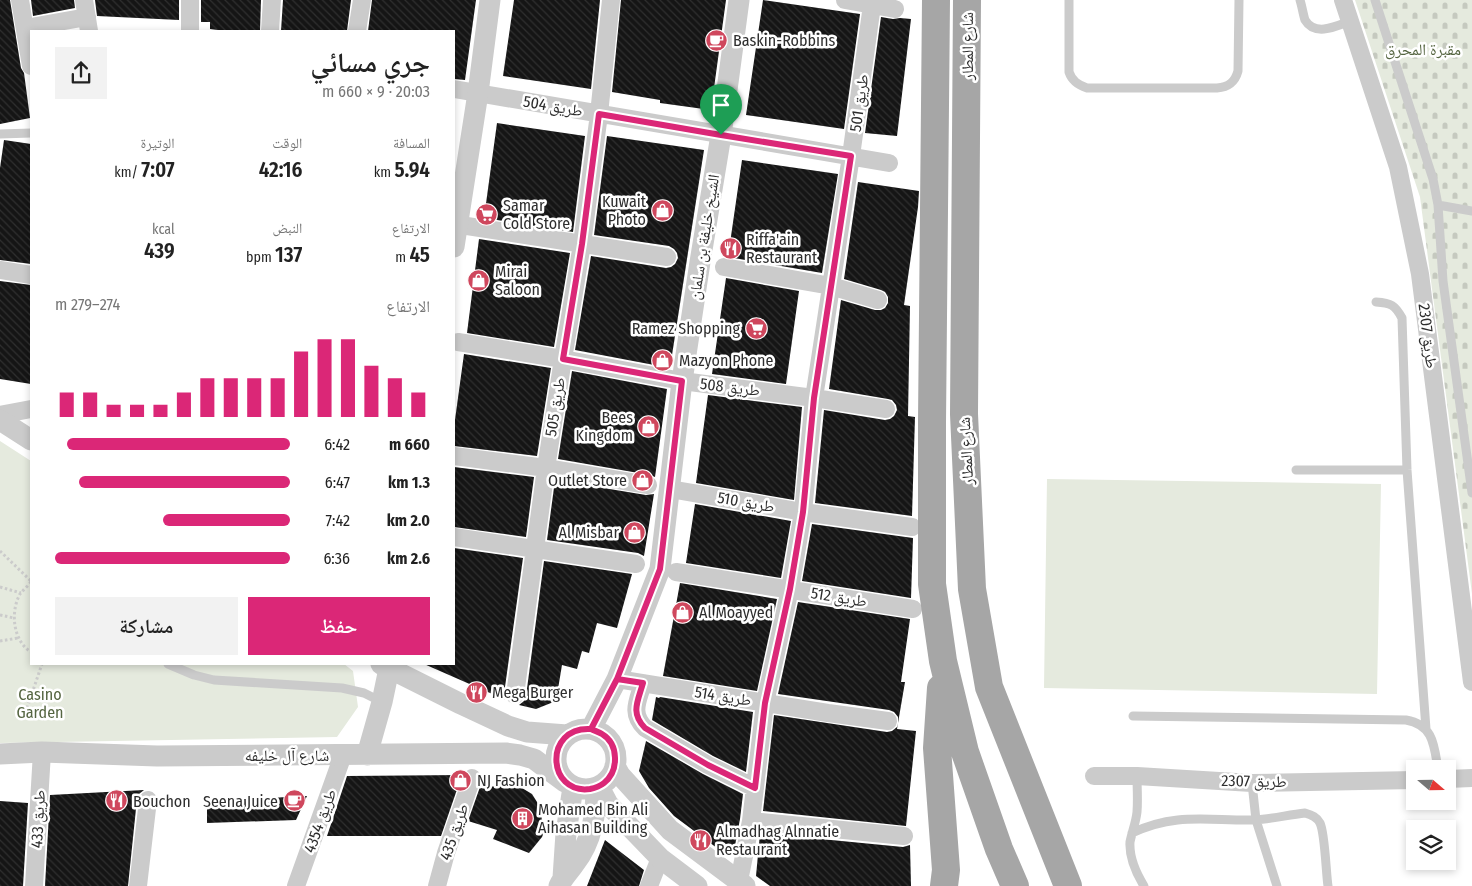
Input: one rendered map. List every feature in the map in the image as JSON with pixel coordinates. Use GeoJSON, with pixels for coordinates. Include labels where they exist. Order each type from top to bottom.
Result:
{"type":"FeatureCollection","features":[{"type":"Feature","properties":{"kind":"main road","name":"شارع المطار"},"geometry":{"type":"LineString","coordinates":[[936,0],[932,584],[943,661],[965,752],[999,849],[1015,886]]}},
{"type":"Feature","properties":{"kind":"main road","name":"شارع المطار"},"geometry":{"type":"LineString","coordinates":[[967,0],[964,414],[972,589],[989,687],[1063,882]]}},
{"type":"Feature","properties":{"kind":"main road"},"geometry":{"type":"LineString","coordinates":[[943,661],[937,748],[946,870],[944,886]]}},
{"type":"Feature","properties":{"kind":"street"},"geometry":{"type":"LineString","coordinates":[[20,0],[30,60]]}},
{"type":"Feature","properties":{"kind":"street"},"geometry":{"type":"LineString","coordinates":[[25,28],[88,24],[84,0]]}},
{"type":"Feature","properties":{"kind":"street"},"geometry":{"type":"LineString","coordinates":[[190,0],[190,30]]}},
{"type":"Feature","properties":{"kind":"street"},"geometry":{"type":"LineString","coordinates":[[270,30],[272,0]]}},
{"type":"Feature","properties":{"kind":"street"},"geometry":{"type":"LineString","coordinates":[[357,30],[362,0]]}},
{"type":"Feature","properties":{"kind":"street"},"geometry":{"type":"LineString","coordinates":[[490,0],[478,93],[455,224],[667,257]]}},
{"type":"Feature","properties":{"kind":"street","name":"طريق 505"},"geometry":{"type":"LineString","coordinates":[[515,695],[546,468],[582,244],[599,114],[611,0]]}},
{"type":"Feature","properties":{"kind":"street","name":"الشيخ خليفة بن سلمان"},"geometry":{"type":"LineString","coordinates":[[591,729],[617,679],[660,569],[682,381],[721,135],[739,0]]}},
{"type":"Feature","properties":{"kind":"street"},"geometry":{"type":"LineString","coordinates":[[844,0],[895,9]]}},
{"type":"Feature","properties":{"kind":"street","name":"طريق 2307"},"geometry":{"type":"LineString","coordinates":[[1343,0],[1398,167],[1420,274],[1472,682]]}},
{"type":"Feature","properties":{"kind":"street","name":"طريق 501"},"geometry":{"type":"LineString","coordinates":[[742,884],[765,703],[790,589],[803,512],[814,398],[872,5]]}},
{"type":"Feature","properties":{"kind":"street","name":"طريق 504"},"geometry":{"type":"LineString","coordinates":[[455,89],[890,163]]}},
{"type":"Feature","properties":{"kind":"street"},"geometry":{"type":"LineString","coordinates":[[724,267],[831,286],[878,300]]}},
{"type":"Feature","properties":{"kind":"street"},"geometry":{"type":"LineString","coordinates":[[0,270],[30,275]]}},
{"type":"Feature","properties":{"kind":"street","name":"طريق 508"},"geometry":{"type":"LineString","coordinates":[[458,342],[682,381],[886,409]]}},
{"type":"Feature","properties":{"kind":"street"},"geometry":{"type":"LineString","coordinates":[[0,415],[30,409]]}},
{"type":"Feature","properties":{"kind":"street"},"geometry":{"type":"LineString","coordinates":[[0,420],[30,439]]}},
{"type":"Feature","properties":{"kind":"street"},"geometry":{"type":"LineString","coordinates":[[455,456],[546,468],[648,485]]}},
{"type":"Feature","properties":{"kind":"street","name":"طريق 510"},"geometry":{"type":"LineString","coordinates":[[670,489],[803,512],[912,527]]}},
{"type":"Feature","properties":{"kind":"street"},"geometry":{"type":"LineString","coordinates":[[455,537],[636,564]]}},
{"type":"Feature","properties":{"kind":"street","name":"طريق 512"},"geometry":{"type":"LineString","coordinates":[[676,572],[913,609]]}},
{"type":"Feature","properties":{"kind":"street"},"geometry":{"type":"LineString","coordinates":[[367,755],[382,702],[387,665],[461,704],[508,726],[527,732],[567,736]]}},
{"type":"Feature","properties":{"kind":"street","name":"طريق 514"},"geometry":{"type":"LineString","coordinates":[[617,679],[888,721]]}},
{"type":"Feature","properties":{"kind":"street"},"geometry":{"type":"LineString","coordinates":[[643,683],[635,710],[638,721],[645,728],[708,765],[755,788]]}},
{"type":"Feature","properties":{"kind":"street"},"geometry":{"type":"LineString","coordinates":[[591,729],[603,734],[611,742],[615,754],[615,766],[605,783],[584,790],[569,784],[558,771],[555,758],[558,746],[567,736],[574,731],[591,729]]}},
{"type":"Feature","properties":{"kind":"street","name":"شارع آل خليفه"},"geometry":{"type":"LineString","coordinates":[[0,754],[42,752],[158,756],[506,753],[534,759],[569,784]]}},
{"type":"Feature","properties":{"kind":"street","name":"طريق 433"},"geometry":{"type":"LineString","coordinates":[[34,886],[42,752]]}},
{"type":"Feature","properties":{"kind":"street","name":"طريق 4354"},"geometry":{"type":"LineString","coordinates":[[296,886],[343,755]]}},
{"type":"Feature","properties":{"kind":"street"},"geometry":{"type":"LineString","coordinates":[[615,766],[620,775],[670,830],[742,884]]}},
{"type":"Feature","properties":{"kind":"street","name":"طريق 2307"},"geometry":{"type":"LineString","coordinates":[[1094,776],[1137,776],[1252,783],[1406,780]]}},
{"type":"Feature","properties":{"kind":"street","name":"طريق 435"},"geometry":{"type":"LineString","coordinates":[[437,886],[446,853],[472,778]]}},
{"type":"Feature","properties":{"kind":"street"},"geometry":{"type":"LineString","coordinates":[[1456,779],[1472,778]]}},
{"type":"Feature","properties":{"kind":"street"},"geometry":{"type":"LineString","coordinates":[[561,882],[569,784]]}},
{"type":"Feature","properties":{"kind":"street"},"geometry":{"type":"LineString","coordinates":[[597,787],[608,804],[660,858],[697,886]]}},
{"type":"Feature","properties":{"kind":"street"},"geometry":{"type":"LineString","coordinates":[[561,882],[586,846],[596,808],[597,787]]}},
{"type":"Feature","properties":{"kind":"street"},"geometry":{"type":"LineString","coordinates":[[138,886],[148,800]]}},
{"type":"Feature","properties":{"kind":"street"},"geometry":{"type":"LineString","coordinates":[[751,821],[904,836]]}},
{"type":"Feature","properties":{"kind":"street"},"geometry":{"type":"LineString","coordinates":[[649,886],[660,858]]}},
{"type":"Feature","properties":{"kind":"lane"},"geometry":{"type":"LineString","coordinates":[[1069,0],[1068,72],[1076,83],[1087,88],[1224,88],[1229,86],[1238,71],[1239,0]]}},
{"type":"Feature","properties":{"kind":"lane"},"geometry":{"type":"LineString","coordinates":[[1300,0],[1306,20],[1316,28],[1329,29],[1350,21]]}},
{"type":"Feature","properties":{"kind":"lane"},"geometry":{"type":"LineString","coordinates":[[1375,0],[1433,179],[1438,205],[1443,281],[1472,493]]}},
{"type":"Feature","properties":{"kind":"lane"},"geometry":{"type":"LineString","coordinates":[[0,134],[30,133]]}},
{"type":"Feature","properties":{"kind":"lane"},"geometry":{"type":"LineString","coordinates":[[1438,205],[1472,211]]}},
{"type":"Feature","properties":{"kind":"lane"},"geometry":{"type":"LineString","coordinates":[[1376,302],[1388,303],[1397,308],[1402,318],[1407,470],[1426,729],[1433,742],[1436,760]]}},
{"type":"Feature","properties":{"kind":"lane"},"geometry":{"type":"LineString","coordinates":[[1296,470],[1407,470]]}},
{"type":"Feature","properties":{"kind":"lane"},"geometry":{"type":"LineString","coordinates":[[170,665],[194,675],[214,680],[342,688],[364,693],[382,702]]}},
{"type":"Feature","properties":{"kind":"lane"},"geometry":{"type":"LineString","coordinates":[[1133,716],[1406,720],[1414,721],[1426,729]]}},
{"type":"Feature","properties":{"kind":"lane"},"geometry":{"type":"LineString","coordinates":[[1137,776],[1137,812],[1130,850],[1131,859],[1144,886]]}},
{"type":"Feature","properties":{"kind":"lane"},"geometry":{"type":"LineString","coordinates":[[1252,783],[1256,820],[1277,886]]}},
{"type":"Feature","properties":{"kind":"lane"},"geometry":{"type":"LineString","coordinates":[[1132,833],[1157,823],[1183,819],[1256,820],[1304,813],[1316,817],[1323,831],[1328,886]]}},
{"type":"Feature","properties":{"kind":"path"},"geometry":{"type":"LineString","coordinates":[[0,551],[30,580]]}},
{"type":"Feature","properties":{"kind":"path"},"geometry":{"type":"LineString","coordinates":[[30,582],[20,593],[14,618],[18,638],[30,651]]}},
{"type":"Feature","properties":{"kind":"path"},"geometry":{"type":"LineString","coordinates":[[0,587],[20,593]]}},
{"type":"Feature","properties":{"kind":"path"},"geometry":{"type":"LineString","coordinates":[[0,614],[14,618]]}},
{"type":"Feature","properties":{"kind":"path"},"geometry":{"type":"LineString","coordinates":[[0,641],[18,638]]}},
{"type":"Feature","properties":{"kind":"path"},"geometry":{"type":"LineString","coordinates":[[27,708],[42,665]]}},
{"type":"Feature","properties":{"kind":"green space","name":"مقبرة المحرق"},"geometry":{"type":"Polygon","coordinates":[[[1355,0],[1472,0],[1472,594],[1420,197],[1355,0]]]}},
{"type":"Feature","properties":{"kind":"green space","name":"Casino Garden"},"geometry":{"type":"Polygon","coordinates":[[[0,441],[30,460],[30,665],[345,665],[353,671],[358,707],[337,737],[0,743],[0,441]]]}},
{"type":"Feature","properties":{"kind":"green space"},"geometry":{"type":"Polygon","coordinates":[[[1047,479],[1381,484],[1377,694],[1044,688],[1047,479]]]}},
{"type":"Feature","properties":{"kind":"building"},"geometry":{"type":"Polygon","coordinates":[[[0,0],[10,0],[21,68],[24,73],[30,118],[0,124],[0,0]]]}},
{"type":"Feature","properties":{"kind":"building"},"geometry":{"type":"Polygon","coordinates":[[[31,0],[74,0],[75,8],[33,16],[31,0]]]}},
{"type":"Feature","properties":{"kind":"building"},"geometry":{"type":"Polygon","coordinates":[[[95,0],[179,0],[179,20],[97,16],[95,0]]]}},
{"type":"Feature","properties":{"kind":"building"},"geometry":{"type":"Polygon","coordinates":[[[201,0],[261,0],[260,30],[210,29],[210,22],[201,22],[201,0]]]}},
{"type":"Feature","properties":{"kind":"building"},"geometry":{"type":"Polygon","coordinates":[[[283,0],[351,0],[347,30],[281,30],[283,0]]]}},
{"type":"Feature","properties":{"kind":"building"},"geometry":{"type":"Polygon","coordinates":[[[372,0],[476,0],[465,80],[455,79],[455,30],[368,30],[372,0]]]}},
{"type":"Feature","properties":{"kind":"building"},"geometry":{"type":"Polygon","coordinates":[[[514,0],[600,0],[591,89],[503,76],[514,0]]]}},
{"type":"Feature","properties":{"kind":"building"},"geometry":{"type":"Polygon","coordinates":[[[621,0],[726,0],[711,110],[660,103],[660,100],[612,92],[621,0]]]}},
{"type":"Feature","properties":{"kind":"building"},"geometry":{"type":"Polygon","coordinates":[[[763,0],[860,14],[844,129],[746,115],[763,0]]]}},
{"type":"Feature","properties":{"kind":"building"},"geometry":{"type":"Polygon","coordinates":[[[881,17],[911,19],[897,136],[865,133],[881,17]]]}},
{"type":"Feature","properties":{"kind":"building"},"geometry":{"type":"Polygon","coordinates":[[[497,123],[585,136],[573,232],[484,218],[497,123]]]}},
{"type":"Feature","properties":{"kind":"building"},"geometry":{"type":"Polygon","coordinates":[[[607,136],[704,150],[670,368],[575,350],[591,256],[666,268],[675,264],[678,258],[674,249],[669,246],[594,235],[607,136]]]}},
{"type":"Feature","properties":{"kind":"building"},"geometry":{"type":"Polygon","coordinates":[[[4,140],[30,144],[30,264],[0,260],[0,168],[4,140]]]}},
{"type":"Feature","properties":{"kind":"building"},"geometry":{"type":"Polygon","coordinates":[[[742,160],[838,174],[822,273],[728,257],[742,160]]]}},
{"type":"Feature","properties":{"kind":"building"},"geometry":{"type":"Polygon","coordinates":[[[858,182],[919,191],[904,305],[910,306],[908,416],[915,417],[912,516],[815,503],[824,410],[885,420],[894,416],[897,410],[892,400],[829,389],[841,300],[875,310],[885,308],[888,303],[888,297],[885,292],[844,279],[858,182]]]}},
{"type":"Feature","properties":{"kind":"building"},"geometry":{"type":"Polygon","coordinates":[[[479,239],[570,253],[554,347],[467,333],[479,239]]]}},
{"type":"Feature","properties":{"kind":"building","name":"Ramez Shopping"},"geometry":{"type":"Polygon","coordinates":[[[726,278],[799,291],[786,384],[712,374],[726,278]]]}},
{"type":"Feature","properties":{"kind":"building"},"geometry":{"type":"Polygon","coordinates":[[[0,281],[30,285],[30,384],[0,379],[0,281]]]}},
{"type":"Feature","properties":{"kind":"building"},"geometry":{"type":"Polygon","coordinates":[[[464,354],[551,368],[537,456],[455,446],[455,420],[464,354]]]}},
{"type":"Feature","properties":{"kind":"building"},"geometry":{"type":"Polygon","coordinates":[[[572,371],[667,389],[655,477],[558,459],[572,371]]]}},
{"type":"Feature","properties":{"kind":"building"},"geometry":{"type":"Polygon","coordinates":[[[708,395],[802,407],[794,500],[696,483],[708,395]]]}},
{"type":"Feature","properties":{"kind":"building"},"geometry":{"type":"Polygon","coordinates":[[[455,467],[534,477],[526,537],[455,527],[455,467]]]}},
{"type":"Feature","properties":{"kind":"building"},"geometry":{"type":"Polygon","coordinates":[[[555,480],[646,495],[654,494],[644,556],[638,553],[547,540],[555,480]]]}},
{"type":"Feature","properties":{"kind":"building"},"geometry":{"type":"Polygon","coordinates":[[[695,504],[791,521],[781,578],[686,563],[695,504]]]}},
{"type":"Feature","properties":{"kind":"building"},"geometry":{"type":"Polygon","coordinates":[[[812,524],[913,538],[911,598],[802,581],[812,524]]]}},
{"type":"Feature","properties":{"kind":"building"},"geometry":{"type":"Polygon","coordinates":[[[455,548],[523,558],[504,694],[506,700],[426,665],[455,665],[455,548]]]}},
{"type":"Feature","properties":{"kind":"building"},"geometry":{"type":"Polygon","coordinates":[[[544,561],[632,574],[617,628],[597,623],[589,653],[582,651],[577,669],[562,665],[556,701],[536,709],[519,705],[526,696],[544,561]]]}},
{"type":"Feature","properties":{"kind":"building"},"geometry":{"type":"Polygon","coordinates":[[[680,583],[777,599],[757,691],[663,676],[680,583]]]}},
{"type":"Feature","properties":{"kind":"building"},"geometry":{"type":"Polygon","coordinates":[[[798,602],[910,619],[901,682],[905,682],[898,723],[898,717],[889,710],[778,694],[798,602]]]}},
{"type":"Feature","properties":{"kind":"building"},"geometry":{"type":"Polygon","coordinates":[[[656,697],[753,712],[746,772],[713,756],[652,720],[656,697]]]}},
{"type":"Feature","properties":{"kind":"building"},"geometry":{"type":"Polygon","coordinates":[[[774,715],[887,732],[897,727],[898,723],[897,729],[916,731],[906,826],[763,811],[774,715]]]}},
{"type":"Feature","properties":{"kind":"building"},"geometry":{"type":"Polygon","coordinates":[[[646,741],[703,774],[743,794],[734,851],[725,854],[674,816],[649,788],[639,771],[646,741]]]}},
{"type":"Feature","properties":{"kind":"building"},"geometry":{"type":"Polygon","coordinates":[[[462,775],[441,836],[327,836],[347,776],[462,775]]]}},
{"type":"Feature","properties":{"kind":"building","name":"Mohamed Bin Ali Aihasan Building"},"geometry":{"type":"Polygon","coordinates":[[[517,785],[532,794],[537,802],[545,830],[542,837],[529,853],[493,839],[497,830],[468,821],[480,787],[517,785]]]}},
{"type":"Feature","properties":{"kind":"building"},"geometry":{"type":"Polygon","coordinates":[[[144,790],[137,799],[128,886],[45,886],[50,795],[144,790]]]}},
{"type":"Feature","properties":{"kind":"building"},"geometry":{"type":"Polygon","coordinates":[[[307,796],[296,820],[207,823],[207,801],[307,796]]]}},
{"type":"Feature","properties":{"kind":"building"},"geometry":{"type":"Polygon","coordinates":[[[0,801],[28,803],[23,886],[0,886],[0,801]]]}},
{"type":"Feature","properties":{"kind":"building"},"geometry":{"type":"Polygon","coordinates":[[[760,833],[903,847],[910,845],[911,886],[770,886],[756,876],[760,833]]]}},
{"type":"Feature","properties":{"kind":"building"},"geometry":{"type":"Polygon","coordinates":[[[605,840],[644,870],[639,886],[587,886],[605,840]]]}},
{"type":"Feature","properties":{"kind":"place","name":"Baskin-Robbins"},"geometry":{"type":"Point","coordinates":[717,40]}},
{"type":"Feature","properties":{"kind":"place","name":"Kuwait Photo"},"geometry":{"type":"Point","coordinates":[662,210]}},
{"type":"Feature","properties":{"kind":"place","name":"Samar Cold Store"},"geometry":{"type":"Point","coordinates":[487,214]}},
{"type":"Feature","properties":{"kind":"place","name":"Riffa'ain Restaurant"},"geometry":{"type":"Point","coordinates":[730,248]}},
{"type":"Feature","properties":{"kind":"place","name":"Mirai Saloon"},"geometry":{"type":"Point","coordinates":[479,280]}},
{"type":"Feature","properties":{"kind":"place","name":"Ramez Shopping"},"geometry":{"type":"Point","coordinates":[756,328]}},
{"type":"Feature","properties":{"kind":"place","name":"Mazyon Phone"},"geometry":{"type":"Point","coordinates":[663,360]}},
{"type":"Feature","properties":{"kind":"place","name":"Bees Kingdom"},"geometry":{"type":"Point","coordinates":[649,426]}},
{"type":"Feature","properties":{"kind":"place","name":"Outlet Store"},"geometry":{"type":"Point","coordinates":[643,480]}},
{"type":"Feature","properties":{"kind":"place","name":"Al Misbar"},"geometry":{"type":"Point","coordinates":[635,532]}},
{"type":"Feature","properties":{"kind":"place","name":"Al Moayyed"},"geometry":{"type":"Point","coordinates":[683,612]}},
{"type":"Feature","properties":{"kind":"place","name":"Mega Burger"},"geometry":{"type":"Point","coordinates":[476,692]}},
{"type":"Feature","properties":{"kind":"place","name":"NJ Fashion"},"geometry":{"type":"Point","coordinates":[461,780]}},
{"type":"Feature","properties":{"kind":"place","name":"Bouchon"},"geometry":{"type":"Point","coordinates":[117,801]}},
{"type":"Feature","properties":{"kind":"place","name":"Seena Juice"},"geometry":{"type":"Point","coordinates":[294,801]}},
{"type":"Feature","properties":{"kind":"place","name":"Mohamed Bin Ali Aihasan Building"},"geometry":{"type":"Point","coordinates":[522,818]}},
{"type":"Feature","properties":{"kind":"place","name":"Almadhag Alnnatie Restaurant"},"geometry":{"type":"Point","coordinates":[700,840]}},
{"type":"Feature","properties":{"kind":"route"},"geometry":{"type":"LineString","coordinates":[[721,135],[599,114],[582,244],[563,359],[682,381],[660,569],[617,679],[591,729],[574,731],[567,736],[558,746],[555,758],[558,771],[565,782],[573,787],[584,790],[596,788],[605,783],[615,766],[615,754],[611,742],[603,734],[591,729],[617,679],[643,683],[635,710],[638,721],[645,728],[657,737],[708,765],[755,788],[765,703],[790,589],[803,512],[814,398],[851,156],[721,135]]}}]}
